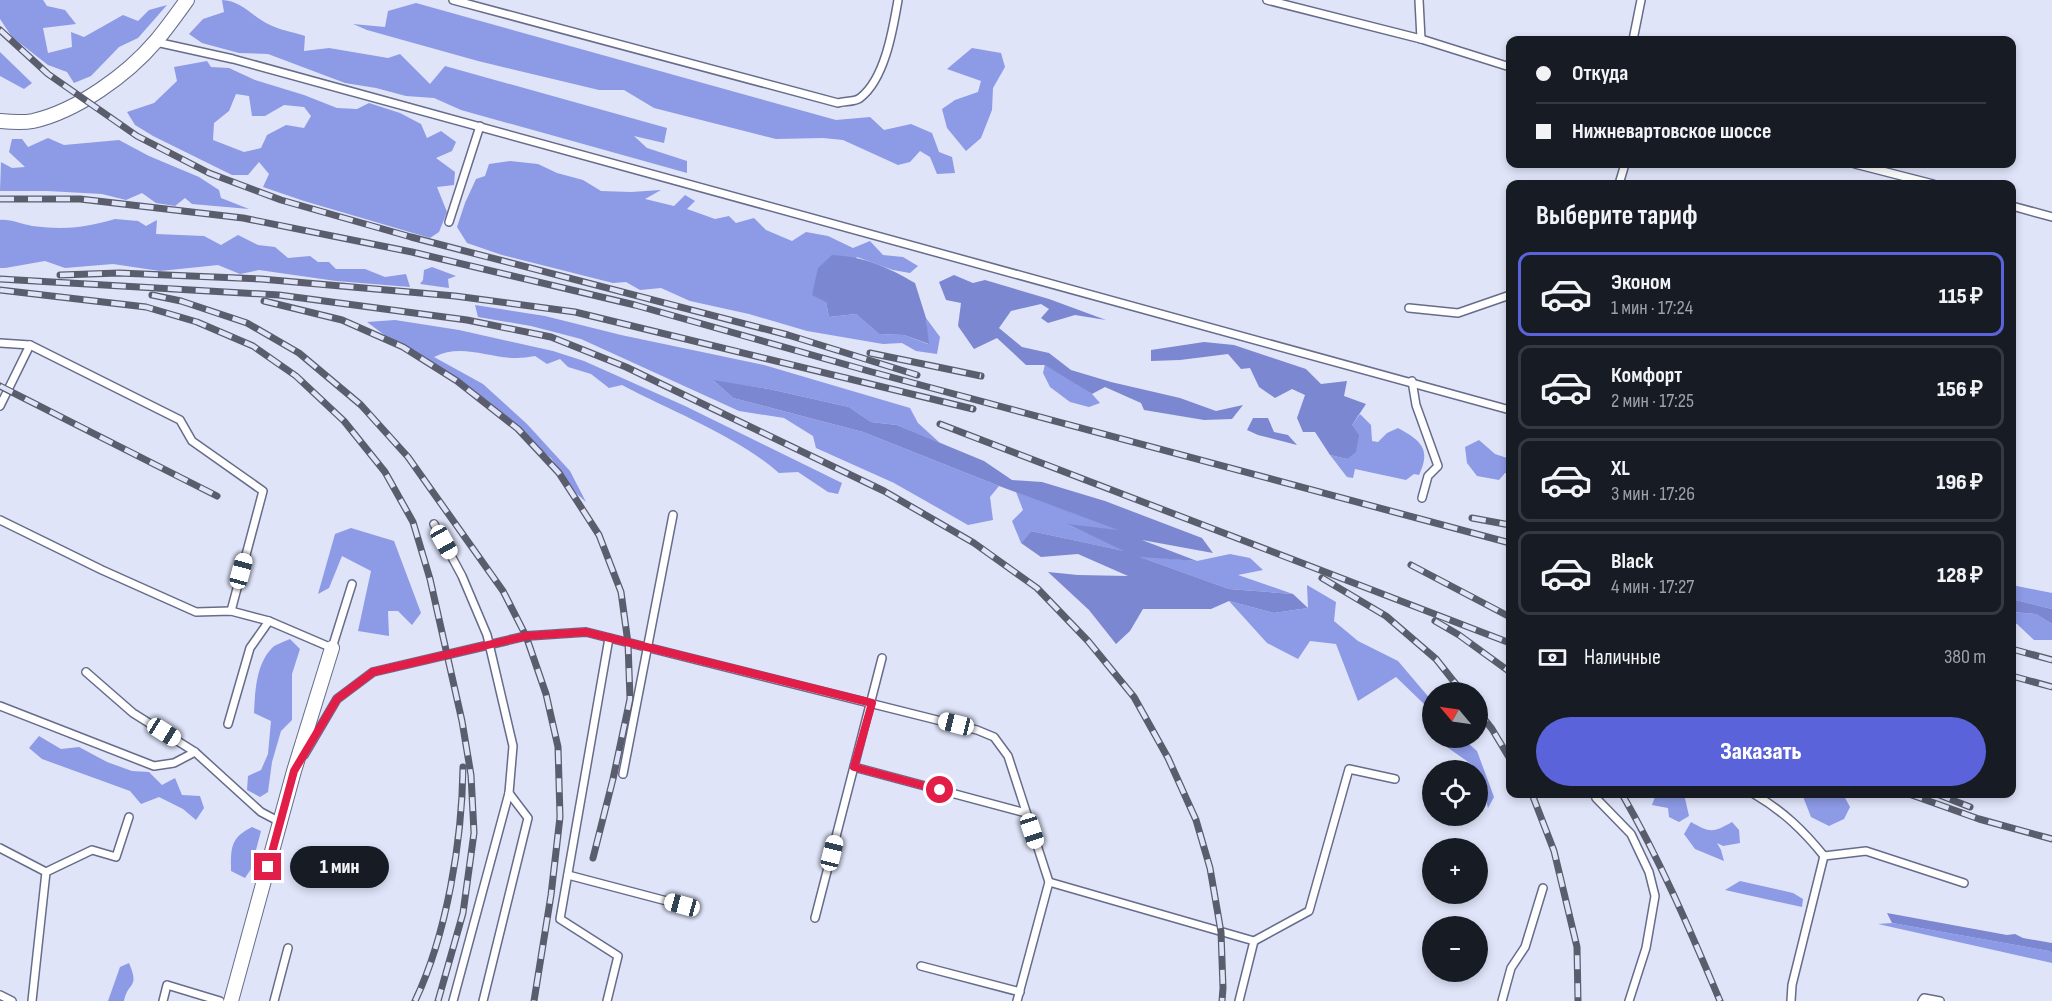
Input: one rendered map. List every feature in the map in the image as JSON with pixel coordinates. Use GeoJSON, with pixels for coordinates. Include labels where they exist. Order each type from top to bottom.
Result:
{"type":"FeatureCollection","features":[{"type":"Feature","properties":{"kind":"street"},"geometry":{"type":"LineString","coordinates":[[0,121],[31,121],[58,113],[86,99],[127,70],[156,42],[187,0]]}},
{"type":"Feature","properties":{"kind":"street"},"geometry":{"type":"LineString","coordinates":[[231,1001],[294,771],[332,648]]}},
{"type":"Feature","properties":{"kind":"lane"},"geometry":{"type":"LineString","coordinates":[[453,0],[838,103],[858,99],[875,83],[892,34],[898,0]]}},
{"type":"Feature","properties":{"kind":"lane"},"geometry":{"type":"LineString","coordinates":[[1267,0],[1421,39],[1506,65]]}},
{"type":"Feature","properties":{"kind":"lane"},"geometry":{"type":"LineString","coordinates":[[1419,0],[1421,39]]}},
{"type":"Feature","properties":{"kind":"lane"},"geometry":{"type":"LineString","coordinates":[[1634,36],[1641,0]]}},
{"type":"Feature","properties":{"kind":"lane"},"geometry":{"type":"LineString","coordinates":[[156,42],[232,59],[480,126],[1412,381],[1506,409]]}},
{"type":"Feature","properties":{"kind":"lane"},"geometry":{"type":"LineString","coordinates":[[449,222],[480,126]]}},
{"type":"Feature","properties":{"kind":"lane"},"geometry":{"type":"LineString","coordinates":[[1871,168],[1917,180]]}},
{"type":"Feature","properties":{"kind":"lane"},"geometry":{"type":"LineString","coordinates":[[2016,207],[2052,217]]}},
{"type":"Feature","properties":{"kind":"lane"},"geometry":{"type":"LineString","coordinates":[[1409,308],[1458,313],[1506,296]]}},
{"type":"Feature","properties":{"kind":"lane"},"geometry":{"type":"LineString","coordinates":[[0,343],[30,345],[180,420],[192,441],[263,491],[231,611]]}},
{"type":"Feature","properties":{"kind":"lane"},"geometry":{"type":"LineString","coordinates":[[0,406],[30,345]]}},
{"type":"Feature","properties":{"kind":"lane"},"geometry":{"type":"LineString","coordinates":[[1412,381],[1416,405],[1437,466],[1428,476],[1422,498]]}},
{"type":"Feature","properties":{"kind":"lane"},"geometry":{"type":"LineString","coordinates":[[623,774],[673,515]]}},
{"type":"Feature","properties":{"kind":"lane"},"geometry":{"type":"LineString","coordinates":[[0,520],[102,570],[196,612],[231,611],[269,621],[332,648],[352,584]]}},
{"type":"Feature","properties":{"kind":"lane"},"geometry":{"type":"LineString","coordinates":[[435,524],[462,576],[487,635],[513,746],[509,793],[453,1001]]}},
{"type":"Feature","properties":{"kind":"lane"},"geometry":{"type":"LineString","coordinates":[[228,724],[250,648],[269,621]]}},
{"type":"Feature","properties":{"kind":"lane"},"geometry":{"type":"LineString","coordinates":[[294,771],[337,699],[373,672],[526,636],[586,632],[977,730],[994,737],[1008,756],[1049,882],[1017,1001]]}},
{"type":"Feature","properties":{"kind":"lane"},"geometry":{"type":"LineString","coordinates":[[607,1001],[618,956],[560,919],[609,638]]}},
{"type":"Feature","properties":{"kind":"lane"},"geometry":{"type":"LineString","coordinates":[[815,918],[882,658]]}},
{"type":"Feature","properties":{"kind":"lane"},"geometry":{"type":"LineString","coordinates":[[86,672],[133,713],[195,752],[261,812],[280,822]]}},
{"type":"Feature","properties":{"kind":"lane"},"geometry":{"type":"LineString","coordinates":[[0,706],[154,766],[174,763],[195,752]]}},
{"type":"Feature","properties":{"kind":"lane"},"geometry":{"type":"LineString","coordinates":[[854,767],[1026,813]]}},
{"type":"Feature","properties":{"kind":"lane"},"geometry":{"type":"LineString","coordinates":[[1049,882],[1254,941],[1309,911],[1349,768],[1395,779]]}},
{"type":"Feature","properties":{"kind":"lane"},"geometry":{"type":"LineString","coordinates":[[483,1001],[528,818],[509,793]]}},
{"type":"Feature","properties":{"kind":"lane"},"geometry":{"type":"LineString","coordinates":[[1596,798],[1630,834],[1649,872],[1654,897],[1646,948],[1629,1001]]}},
{"type":"Feature","properties":{"kind":"lane"},"geometry":{"type":"LineString","coordinates":[[1761,798],[1804,831],[1824,856]]}},
{"type":"Feature","properties":{"kind":"lane"},"geometry":{"type":"LineString","coordinates":[[46,872],[92,850],[116,857],[129,817]]}},
{"type":"Feature","properties":{"kind":"lane"},"geometry":{"type":"LineString","coordinates":[[0,848],[46,872]]}},
{"type":"Feature","properties":{"kind":"lane"},"geometry":{"type":"LineString","coordinates":[[1824,856],[1866,851],[1964,883]]}},
{"type":"Feature","properties":{"kind":"lane"},"geometry":{"type":"LineString","coordinates":[[1791,1001],[1792,985],[1824,856]]}},
{"type":"Feature","properties":{"kind":"lane"},"geometry":{"type":"LineString","coordinates":[[32,1001],[46,872]]}},
{"type":"Feature","properties":{"kind":"lane"},"geometry":{"type":"LineString","coordinates":[[568,875],[682,905]]}},
{"type":"Feature","properties":{"kind":"lane"},"geometry":{"type":"LineString","coordinates":[[1502,1001],[1511,968],[1525,947],[1543,888]]}},
{"type":"Feature","properties":{"kind":"lane"},"geometry":{"type":"LineString","coordinates":[[1239,1001],[1254,941]]}},
{"type":"Feature","properties":{"kind":"lane"},"geometry":{"type":"LineString","coordinates":[[274,1001],[288,948]]}},
{"type":"Feature","properties":{"kind":"lane"},"geometry":{"type":"LineString","coordinates":[[921,966],[1020,992]]}},
{"type":"Feature","properties":{"kind":"lane"},"geometry":{"type":"LineString","coordinates":[[162,1001],[167,985],[220,1001]]}},
{"type":"Feature","properties":{"kind":"lane"},"geometry":{"type":"LineString","coordinates":[[0,995],[12,1001]]}},
{"type":"Feature","properties":{"kind":"lane"},"geometry":{"type":"LineString","coordinates":[[1922,1001],[1924,998],[1940,1001]]}},
{"type":"Feature","properties":{"kind":"shaded area"},"geometry":{"type":"Polygon","coordinates":[[[0,0],[43,0],[47,6],[65,10],[76,24],[43,28],[48,53],[72,47],[71,32],[84,37],[123,15],[138,21],[149,10],[167,5],[138,38],[119,47],[91,76],[74,83],[67,72],[48,65],[12,37],[0,19],[0,0]]]}},
{"type":"Feature","properties":{"kind":"shaded area"},"geometry":{"type":"Polygon","coordinates":[[[222,0],[240,5],[272,26],[305,36],[304,51],[329,48],[388,58],[400,54],[430,84],[445,66],[667,128],[664,143],[634,136],[647,148],[687,161],[687,173],[461,110],[434,98],[406,96],[345,83],[268,54],[239,53],[202,43],[189,34],[203,19],[224,12],[222,0]]]}},
{"type":"Feature","properties":{"kind":"shaded area"},"geometry":{"type":"Polygon","coordinates":[[[416,3],[836,120],[870,117],[884,130],[911,124],[932,133],[939,152],[952,157],[955,173],[937,174],[930,157],[920,151],[910,162],[898,165],[843,140],[776,139],[654,108],[624,90],[599,90],[478,61],[353,24],[385,27],[388,11],[416,3]]]}},
{"type":"Feature","properties":{"kind":"shaded area"},"geometry":{"type":"Polygon","coordinates":[[[972,48],[1001,53],[1005,67],[993,88],[992,110],[981,138],[966,151],[947,128],[942,109],[955,100],[978,92],[981,81],[947,69],[972,48]]]}},
{"type":"Feature","properties":{"kind":"shaded area"},"geometry":{"type":"Polygon","coordinates":[[[0,52],[32,83],[24,89],[0,76],[0,52]]]}},
{"type":"Feature","properties":{"kind":"shaded area"},"geometry":{"type":"Polygon","coordinates":[[[207,61],[211,67],[229,68],[255,80],[337,108],[357,109],[369,103],[400,113],[421,124],[427,138],[441,131],[456,142],[452,151],[436,158],[455,172],[454,185],[437,187],[447,212],[439,232],[430,238],[263,187],[269,174],[259,162],[248,175],[232,175],[135,125],[127,112],[154,103],[177,81],[174,67],[207,61]],[[236,94],[229,111],[214,123],[213,140],[244,152],[261,148],[267,135],[286,125],[304,128],[311,116],[304,107],[284,105],[265,116],[252,116],[249,96],[236,94]]]}},
{"type":"Feature","properties":{"kind":"shaded area"},"geometry":{"type":"Polygon","coordinates":[[[48,138],[64,145],[119,140],[149,156],[199,177],[219,190],[221,198],[249,209],[192,204],[185,198],[175,206],[156,203],[142,193],[126,200],[102,194],[0,191],[1,162],[12,168],[25,167],[9,152],[12,139],[22,139],[28,147],[48,138]]]}},
{"type":"Feature","properties":{"kind":"shaded area"},"geometry":{"type":"Polygon","coordinates":[[[510,161],[538,164],[557,173],[583,180],[601,191],[661,190],[645,199],[674,206],[685,195],[695,201],[687,209],[715,219],[729,216],[736,223],[754,218],[766,230],[792,241],[806,232],[828,236],[853,248],[870,241],[883,255],[903,257],[918,266],[910,273],[893,270],[857,257],[826,302],[829,317],[856,314],[879,334],[904,335],[928,344],[926,318],[940,337],[937,354],[916,351],[902,343],[883,344],[807,331],[749,314],[690,301],[661,288],[640,290],[626,282],[613,283],[502,255],[467,243],[457,227],[476,179],[485,176],[489,164],[510,161]]]}},
{"type":"Feature","properties":{"kind":"shaded area"},"geometry":{"type":"Polygon","coordinates":[[[115,219],[138,221],[146,226],[157,220],[156,234],[204,236],[221,245],[238,235],[258,245],[275,247],[288,258],[310,256],[318,262],[329,262],[336,269],[365,269],[385,277],[406,274],[410,287],[336,281],[259,270],[240,274],[218,265],[160,271],[113,264],[65,268],[45,261],[0,268],[0,220],[32,226],[64,228],[115,219]]]}},
{"type":"Feature","properties":{"kind":"shaded area"},"geometry":{"type":"Polygon","coordinates":[[[832,255],[875,263],[915,283],[926,318],[929,344],[904,335],[879,334],[856,314],[829,317],[826,302],[812,295],[818,268],[832,255]]]}},
{"type":"Feature","properties":{"kind":"shaded area"},"geometry":{"type":"Polygon","coordinates":[[[432,267],[456,276],[448,279],[449,288],[420,284],[424,270],[432,267]]]}},
{"type":"Feature","properties":{"kind":"shaded area"},"geometry":{"type":"Polygon","coordinates":[[[954,275],[973,283],[985,280],[1049,299],[1106,320],[1075,315],[1048,323],[1041,318],[1049,309],[1041,304],[1011,311],[999,328],[1022,347],[1049,353],[1071,370],[1180,398],[1216,411],[1243,405],[1232,419],[1204,420],[1144,410],[1141,403],[1105,387],[1092,394],[1045,365],[1026,365],[997,338],[974,349],[958,326],[961,303],[946,300],[939,282],[954,275]]]}},
{"type":"Feature","properties":{"kind":"shaded area"},"geometry":{"type":"Polygon","coordinates":[[[475,305],[545,316],[621,335],[764,365],[910,408],[918,423],[940,443],[897,425],[871,422],[849,407],[769,389],[714,381],[733,398],[863,432],[999,486],[990,497],[993,520],[968,525],[894,483],[816,448],[813,436],[784,418],[739,411],[581,339],[531,326],[478,317],[475,305]]]}},
{"type":"Feature","properties":{"kind":"shaded area"},"geometry":{"type":"Polygon","coordinates":[[[395,320],[459,330],[553,351],[584,361],[685,406],[842,483],[838,494],[828,492],[798,472],[779,473],[743,447],[703,425],[622,385],[609,388],[591,374],[568,367],[560,359],[547,364],[535,356],[518,358],[464,351],[444,353],[434,357],[483,384],[527,424],[570,471],[586,502],[576,493],[551,458],[515,430],[493,408],[367,322],[395,320]]]}},
{"type":"Feature","properties":{"kind":"shaded area"},"geometry":{"type":"Polygon","coordinates":[[[1204,342],[1234,345],[1306,369],[1321,384],[1347,381],[1344,396],[1366,404],[1352,425],[1359,435],[1356,452],[1347,459],[1330,455],[1315,432],[1303,432],[1297,418],[1305,395],[1292,389],[1275,398],[1259,387],[1250,368],[1241,369],[1228,354],[1151,361],[1151,350],[1204,342]]]}},
{"type":"Feature","properties":{"kind":"shaded area"},"geometry":{"type":"Polygon","coordinates":[[[1045,364],[1092,394],[1100,403],[1089,407],[1070,402],[1050,387],[1043,373],[1045,364]]]}},
{"type":"Feature","properties":{"kind":"shaded area"},"geometry":{"type":"Polygon","coordinates":[[[713,380],[769,389],[849,407],[871,422],[897,425],[984,461],[1012,480],[1042,482],[1105,501],[1202,538],[1213,553],[1142,540],[1197,561],[1140,557],[1229,589],[1293,594],[1308,608],[1274,613],[1229,601],[1211,609],[1143,609],[1130,631],[1116,644],[1089,610],[1048,572],[1128,576],[1078,554],[1041,557],[1021,543],[1031,531],[1124,551],[1067,524],[1118,530],[863,432],[733,398],[713,380]]]}},
{"type":"Feature","properties":{"kind":"shaded area"},"geometry":{"type":"Polygon","coordinates":[[[1360,414],[1371,425],[1372,441],[1378,442],[1387,433],[1398,428],[1418,441],[1424,452],[1423,466],[1419,475],[1414,474],[1406,480],[1355,469],[1353,478],[1347,477],[1330,455],[1347,459],[1352,425],[1360,414]]]}},
{"type":"Feature","properties":{"kind":"shaded area"},"geometry":{"type":"Polygon","coordinates":[[[1253,418],[1268,418],[1274,432],[1288,435],[1297,445],[1247,430],[1253,418]]]}},
{"type":"Feature","properties":{"kind":"shaded area"},"geometry":{"type":"Polygon","coordinates":[[[1479,440],[1495,454],[1506,458],[1506,473],[1499,480],[1477,476],[1467,463],[1465,447],[1479,440]]]}},
{"type":"Feature","properties":{"kind":"shaded area"},"geometry":{"type":"Polygon","coordinates":[[[1016,492],[1122,531],[1069,525],[1128,552],[1031,531],[1021,543],[1012,521],[1023,510],[1016,492]]]}},
{"type":"Feature","properties":{"kind":"shaded area"},"geometry":{"type":"Polygon","coordinates":[[[351,528],[394,541],[421,613],[412,625],[398,611],[388,611],[389,636],[358,631],[371,571],[342,556],[329,588],[318,594],[335,534],[351,528]]]}},
{"type":"Feature","properties":{"kind":"shaded area"},"geometry":{"type":"Polygon","coordinates":[[[1230,554],[1250,558],[1263,570],[1238,575],[1293,594],[1229,589],[1137,556],[1197,561],[1230,554]]]}},
{"type":"Feature","properties":{"kind":"shaded area"},"geometry":{"type":"Polygon","coordinates":[[[1307,585],[1336,602],[1334,621],[1358,641],[1398,661],[1422,689],[1422,702],[1396,677],[1358,701],[1336,644],[1310,641],[1298,659],[1267,643],[1229,601],[1274,613],[1308,608],[1307,585]]]}},
{"type":"Feature","properties":{"kind":"shaded area"},"geometry":{"type":"Polygon","coordinates":[[[2016,586],[2052,593],[2052,609],[2016,600],[2016,586]]]}},
{"type":"Feature","properties":{"kind":"shaded area"},"geometry":{"type":"Polygon","coordinates":[[[2016,600],[2052,609],[2052,624],[2036,614],[2016,612],[2016,600]]]}},
{"type":"Feature","properties":{"kind":"shaded area"},"geometry":{"type":"Polygon","coordinates":[[[2016,612],[2036,614],[2052,624],[2052,640],[2034,640],[2017,624],[2016,612]]]}},
{"type":"Feature","properties":{"kind":"shaded area"},"geometry":{"type":"Polygon","coordinates":[[[290,639],[300,649],[292,674],[292,720],[281,731],[272,762],[268,792],[260,797],[247,790],[248,776],[261,770],[268,754],[271,721],[254,713],[257,679],[263,662],[272,648],[290,639]]]}},
{"type":"Feature","properties":{"kind":"shaded area"},"geometry":{"type":"Polygon","coordinates":[[[39,736],[61,749],[79,747],[107,762],[132,771],[149,772],[162,785],[175,778],[182,795],[200,796],[204,808],[196,820],[183,809],[159,797],[141,804],[130,791],[42,759],[29,748],[39,736]]]}},
{"type":"Feature","properties":{"kind":"shaded area"},"geometry":{"type":"Polygon","coordinates":[[[1448,748],[1474,748],[1480,760],[1465,760],[1448,748]]]}},
{"type":"Feature","properties":{"kind":"shaded area"},"geometry":{"type":"Polygon","coordinates":[[[1488,781],[1494,797],[1488,808],[1488,781]]]}},
{"type":"Feature","properties":{"kind":"shaded area"},"geometry":{"type":"Polygon","coordinates":[[[1655,798],[1685,798],[1689,816],[1679,822],[1669,817],[1668,808],[1652,805],[1655,798]]]}},
{"type":"Feature","properties":{"kind":"shaded area"},"geometry":{"type":"Polygon","coordinates":[[[1804,798],[1845,798],[1850,807],[1844,819],[1829,826],[1811,817],[1804,798]]]}},
{"type":"Feature","properties":{"kind":"shaded area"},"geometry":{"type":"Polygon","coordinates":[[[1691,822],[1707,830],[1716,830],[1732,822],[1739,830],[1740,843],[1723,846],[1717,843],[1724,861],[1695,849],[1684,834],[1691,822]]]}},
{"type":"Feature","properties":{"kind":"shaded area"},"geometry":{"type":"Polygon","coordinates":[[[252,827],[261,831],[251,869],[245,878],[231,871],[232,850],[239,835],[252,827]]]}},
{"type":"Feature","properties":{"kind":"shaded area"},"geometry":{"type":"Polygon","coordinates":[[[1740,881],[1793,893],[1803,899],[1802,907],[1725,890],[1740,881]]]}},
{"type":"Feature","properties":{"kind":"shaded area"},"geometry":{"type":"Polygon","coordinates":[[[1887,913],[2007,935],[2015,934],[2023,938],[2052,943],[2052,953],[1892,923],[1887,913]]]}},
{"type":"Feature","properties":{"kind":"shaded area"},"geometry":{"type":"Polygon","coordinates":[[[1892,923],[2049,951],[2052,953],[2052,963],[1878,924],[1892,923]]]}},
{"type":"Feature","properties":{"kind":"shaded area"},"geometry":{"type":"Polygon","coordinates":[[[129,963],[133,981],[124,1001],[108,1001],[120,967],[129,963]]]}},
{"type":"Feature","properties":{"kind":"railway"},"geometry":{"type":"LineString","coordinates":[[0,30],[48,74],[137,136],[209,173],[281,200],[411,237],[788,335],[917,375]]}},
{"type":"Feature","properties":{"kind":"railway"},"geometry":{"type":"LineString","coordinates":[[0,199],[80,199],[243,218],[412,252],[635,305],[872,372],[1506,542]]}},
{"type":"Feature","properties":{"kind":"railway"},"geometry":{"type":"LineString","coordinates":[[60,275],[119,273],[261,279],[455,296],[575,312],[973,409]]}},
{"type":"Feature","properties":{"kind":"railway"},"geometry":{"type":"LineString","coordinates":[[0,279],[279,295],[467,320],[551,337],[626,367],[884,491],[974,543],[1037,588],[1088,641],[1134,697],[1168,758],[1196,820],[1210,868],[1221,932],[1222,1001]]}},
{"type":"Feature","properties":{"kind":"railway"},"geometry":{"type":"LineString","coordinates":[[0,290],[146,307],[197,322],[253,346],[296,376],[344,421],[385,472],[413,522],[430,579],[462,721],[471,775],[474,833],[463,913],[438,1001]]}},
{"type":"Feature","properties":{"kind":"railway"},"geometry":{"type":"LineString","coordinates":[[152,295],[181,301],[247,323],[299,353],[361,405],[408,457],[503,591],[526,636],[546,694],[558,747],[560,817],[551,895],[534,1001]]}},
{"type":"Feature","properties":{"kind":"railway"},"geometry":{"type":"LineString","coordinates":[[264,301],[342,320],[403,347],[457,381],[518,429],[559,473],[599,535],[621,592],[628,643],[630,699],[593,858]]}},
{"type":"Feature","properties":{"kind":"railway"},"geometry":{"type":"LineString","coordinates":[[870,353],[981,376]]}},
{"type":"Feature","properties":{"kind":"railway"},"geometry":{"type":"LineString","coordinates":[[0,386],[217,496]]}},
{"type":"Feature","properties":{"kind":"railway"},"geometry":{"type":"LineString","coordinates":[[940,424],[1506,641]]}},
{"type":"Feature","properties":{"kind":"railway"},"geometry":{"type":"LineString","coordinates":[[1472,518],[1506,524]]}},
{"type":"Feature","properties":{"kind":"railway"},"geometry":{"type":"LineString","coordinates":[[1411,565],[1506,615]]}},
{"type":"Feature","properties":{"kind":"railway"},"geometry":{"type":"LineString","coordinates":[[1322,578],[1386,616],[1436,659],[1454,682]]}},
{"type":"Feature","properties":{"kind":"railway"},"geometry":{"type":"LineString","coordinates":[[1435,621],[1459,635],[1506,669]]}},
{"type":"Feature","properties":{"kind":"railway"},"geometry":{"type":"LineString","coordinates":[[2016,650],[2052,660]]}},
{"type":"Feature","properties":{"kind":"railway"},"geometry":{"type":"LineString","coordinates":[[2016,677],[2052,687]]}},
{"type":"Feature","properties":{"kind":"railway"},"geometry":{"type":"LineString","coordinates":[[1488,724],[1506,752]]}},
{"type":"Feature","properties":{"kind":"railway"},"geometry":{"type":"LineString","coordinates":[[415,1001],[436,947],[451,887],[460,825],[463,767]]}},
{"type":"Feature","properties":{"kind":"railway"},"geometry":{"type":"LineString","coordinates":[[1534,798],[1554,851],[1577,947],[1578,1001]]}},
{"type":"Feature","properties":{"kind":"railway"},"geometry":{"type":"LineString","coordinates":[[1624,798],[1662,870],[1720,1001]]}},
{"type":"Feature","properties":{"kind":"railway"},"geometry":{"type":"LineString","coordinates":[[1920,798],[1979,819],[2052,839]]}},
{"type":"Feature","properties":{"kind":"railway"},"geometry":{"type":"LineString","coordinates":[[1947,798],[1970,807]]}},
{"type":"Feature","properties":{"kind":"route"},"geometry":{"type":"LineString","coordinates":[[268,867],[294,771],[337,699],[373,672],[526,636],[586,632],[872,703],[854,767],[940,790]]}}]}
